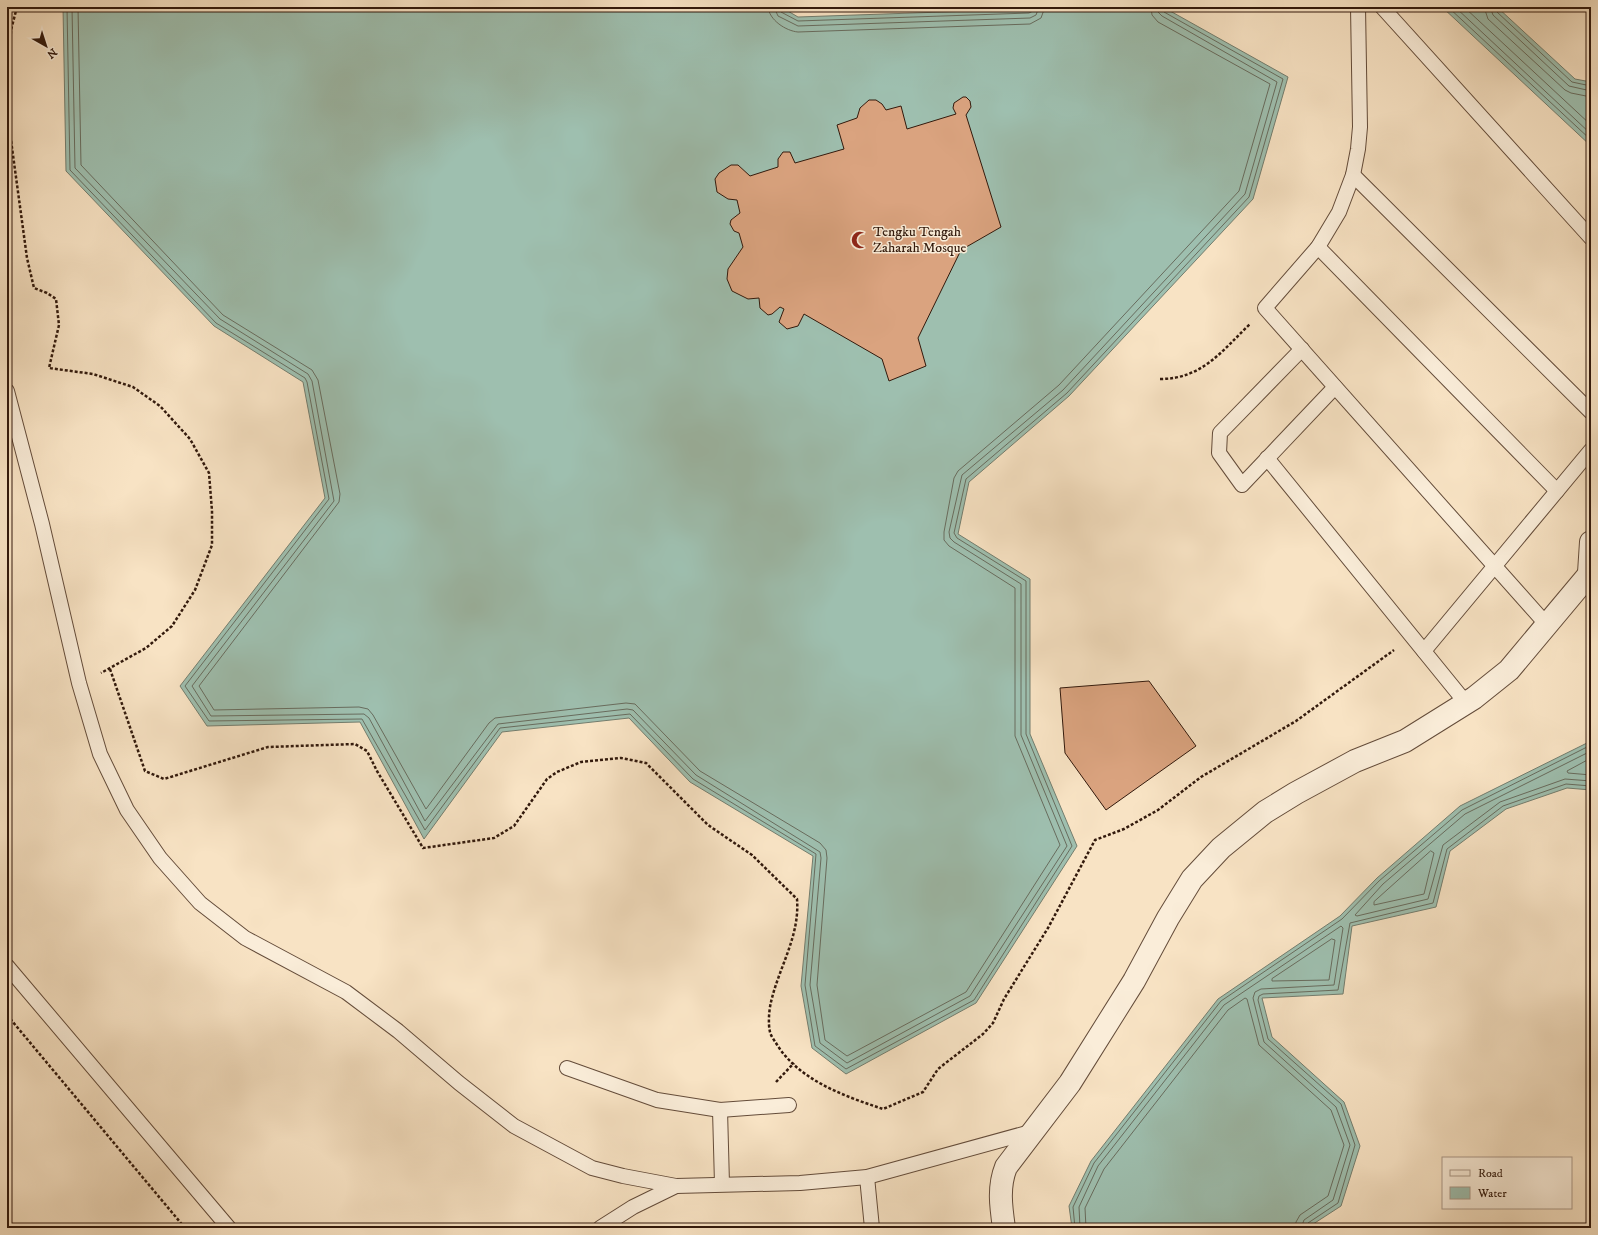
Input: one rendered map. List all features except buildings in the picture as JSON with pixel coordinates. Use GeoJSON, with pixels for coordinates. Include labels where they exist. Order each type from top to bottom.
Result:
{"type":"FeatureCollection","features":[{"type":"Feature","properties":{"kind":"street"},"geometry":{"type":"LineString","coordinates":[[1004,1228],[1000,1190],[1006,1167],[1070,1083],[1087,1058],[1134,981],[1168,918],[1192,879],[1221,848],[1265,812],[1296,793],[1355,761],[1405,741],[1466,703],[1509,670],[1590,573],[1591,542]]}},
{"type":"Feature","properties":{"kind":"lane"},"geometry":{"type":"LineString","coordinates":[[1358,7],[1360,127],[1353,175],[1338,212],[1318,247],[1266,308],[1547,625]]}},
{"type":"Feature","properties":{"kind":"lane"},"geometry":{"type":"LineString","coordinates":[[1382,7],[1591,238]]}},
{"type":"Feature","properties":{"kind":"lane"},"geometry":{"type":"LineString","coordinates":[[1353,175],[1591,412]]}},
{"type":"Feature","properties":{"kind":"lane"},"geometry":{"type":"LineString","coordinates":[[1318,247],[1557,491]]}},
{"type":"Feature","properties":{"kind":"lane"},"geometry":{"type":"LineString","coordinates":[[1302,349],[1220,434],[1219,453],[1242,485],[1335,387]]}},
{"type":"Feature","properties":{"kind":"lane"},"geometry":{"type":"LineString","coordinates":[[7,391],[42,524],[79,683],[100,754],[127,810],[160,858],[200,903],[245,938],[346,992],[398,1031],[459,1083],[514,1126],[592,1168],[623,1176],[676,1186],[800,1183],[866,1177],[1034,1131]]}},
{"type":"Feature","properties":{"kind":"lane"},"geometry":{"type":"LineString","coordinates":[[1424,651],[1591,450]]}},
{"type":"Feature","properties":{"kind":"lane"},"geometry":{"type":"LineString","coordinates":[[1268,458],[1466,703]]}},
{"type":"Feature","properties":{"kind":"lane"},"geometry":{"type":"LineString","coordinates":[[7,966],[229,1228]]}},
{"type":"Feature","properties":{"kind":"lane"},"geometry":{"type":"LineString","coordinates":[[567,1068],[657,1100],[720,1110],[789,1105]]}},
{"type":"Feature","properties":{"kind":"lane"},"geometry":{"type":"LineString","coordinates":[[720,1110],[722,1184]]}},
{"type":"Feature","properties":{"kind":"lane"},"geometry":{"type":"LineString","coordinates":[[866,1177],[872,1228]]}},
{"type":"Feature","properties":{"kind":"lane"},"geometry":{"type":"LineString","coordinates":[[600,1228],[633,1207],[676,1186]]}},
{"type":"Feature","properties":{"kind":"path"},"geometry":{"type":"LineString","coordinates":[[17,7],[11,30],[7,111],[27,258],[34,288],[47,293],[56,299],[59,325],[49,368],[93,374],[132,387],[160,406],[190,439],[208,473],[212,511],[212,545],[195,590],[172,626],[146,648],[110,669],[79,683]]}},
{"type":"Feature","properties":{"kind":"path"},"geometry":{"type":"LineString","coordinates":[[1160,379],[1175,379],[1188,376],[1214,360],[1266,308]]}},
{"type":"Feature","properties":{"kind":"path"},"geometry":{"type":"LineString","coordinates":[[110,669],[145,771],[164,779],[268,747],[355,744],[367,751],[381,778],[423,848],[494,838],[514,826],[547,779],[557,772],[581,762],[621,758],[646,763],[708,825],[752,855],[797,899],[798,912],[794,934],[771,1003],[770,1033],[781,1052],[808,1076],[852,1099],[883,1109],[923,1092],[938,1069],[983,1034],[993,1023],[1004,999],[1048,928],[1094,840],[1124,829],[1158,810],[1201,777],[1296,721],[1412,636]]}},
{"type":"Feature","properties":{"kind":"path"},"geometry":{"type":"LineString","coordinates":[[7,1015],[185,1228]]}},
{"type":"Feature","properties":{"kind":"water"},"geometry":{"type":"Polygon","coordinates":[[[63,7],[781,7],[798,17],[1086,7],[1163,7],[1288,77],[1253,199],[1069,396],[969,482],[958,534],[1030,579],[1030,734],[1077,846],[976,1003],[846,1074],[812,1048],[801,986],[813,856],[690,782],[629,718],[502,732],[424,839],[360,722],[207,726],[180,686],[325,498],[303,382],[214,326],[66,171],[63,7]]]}},
{"type":"Feature","properties":{"kind":"water"},"geometry":{"type":"Polygon","coordinates":[[[1442,7],[1497,7],[1575,79],[1591,82],[1591,146],[1442,7]]]}},
{"type":"Feature","properties":{"kind":"water"},"geometry":{"type":"Polygon","coordinates":[[[1591,741],[1591,790],[1567,788],[1506,809],[1450,851],[1436,907],[1352,926],[1343,994],[1262,998],[1272,1037],[1344,1102],[1360,1146],[1341,1206],[1307,1228],[1072,1228],[1069,1206],[1091,1161],[1218,999],[1340,916],[1377,878],[1460,806],[1591,741]]]}},
{"type":"Feature","properties":{"kind":"place","name":"Tengku Tengah Zaharah Mosque"},"geometry":{"type":"Point","coordinates":[860,240]}}]}
